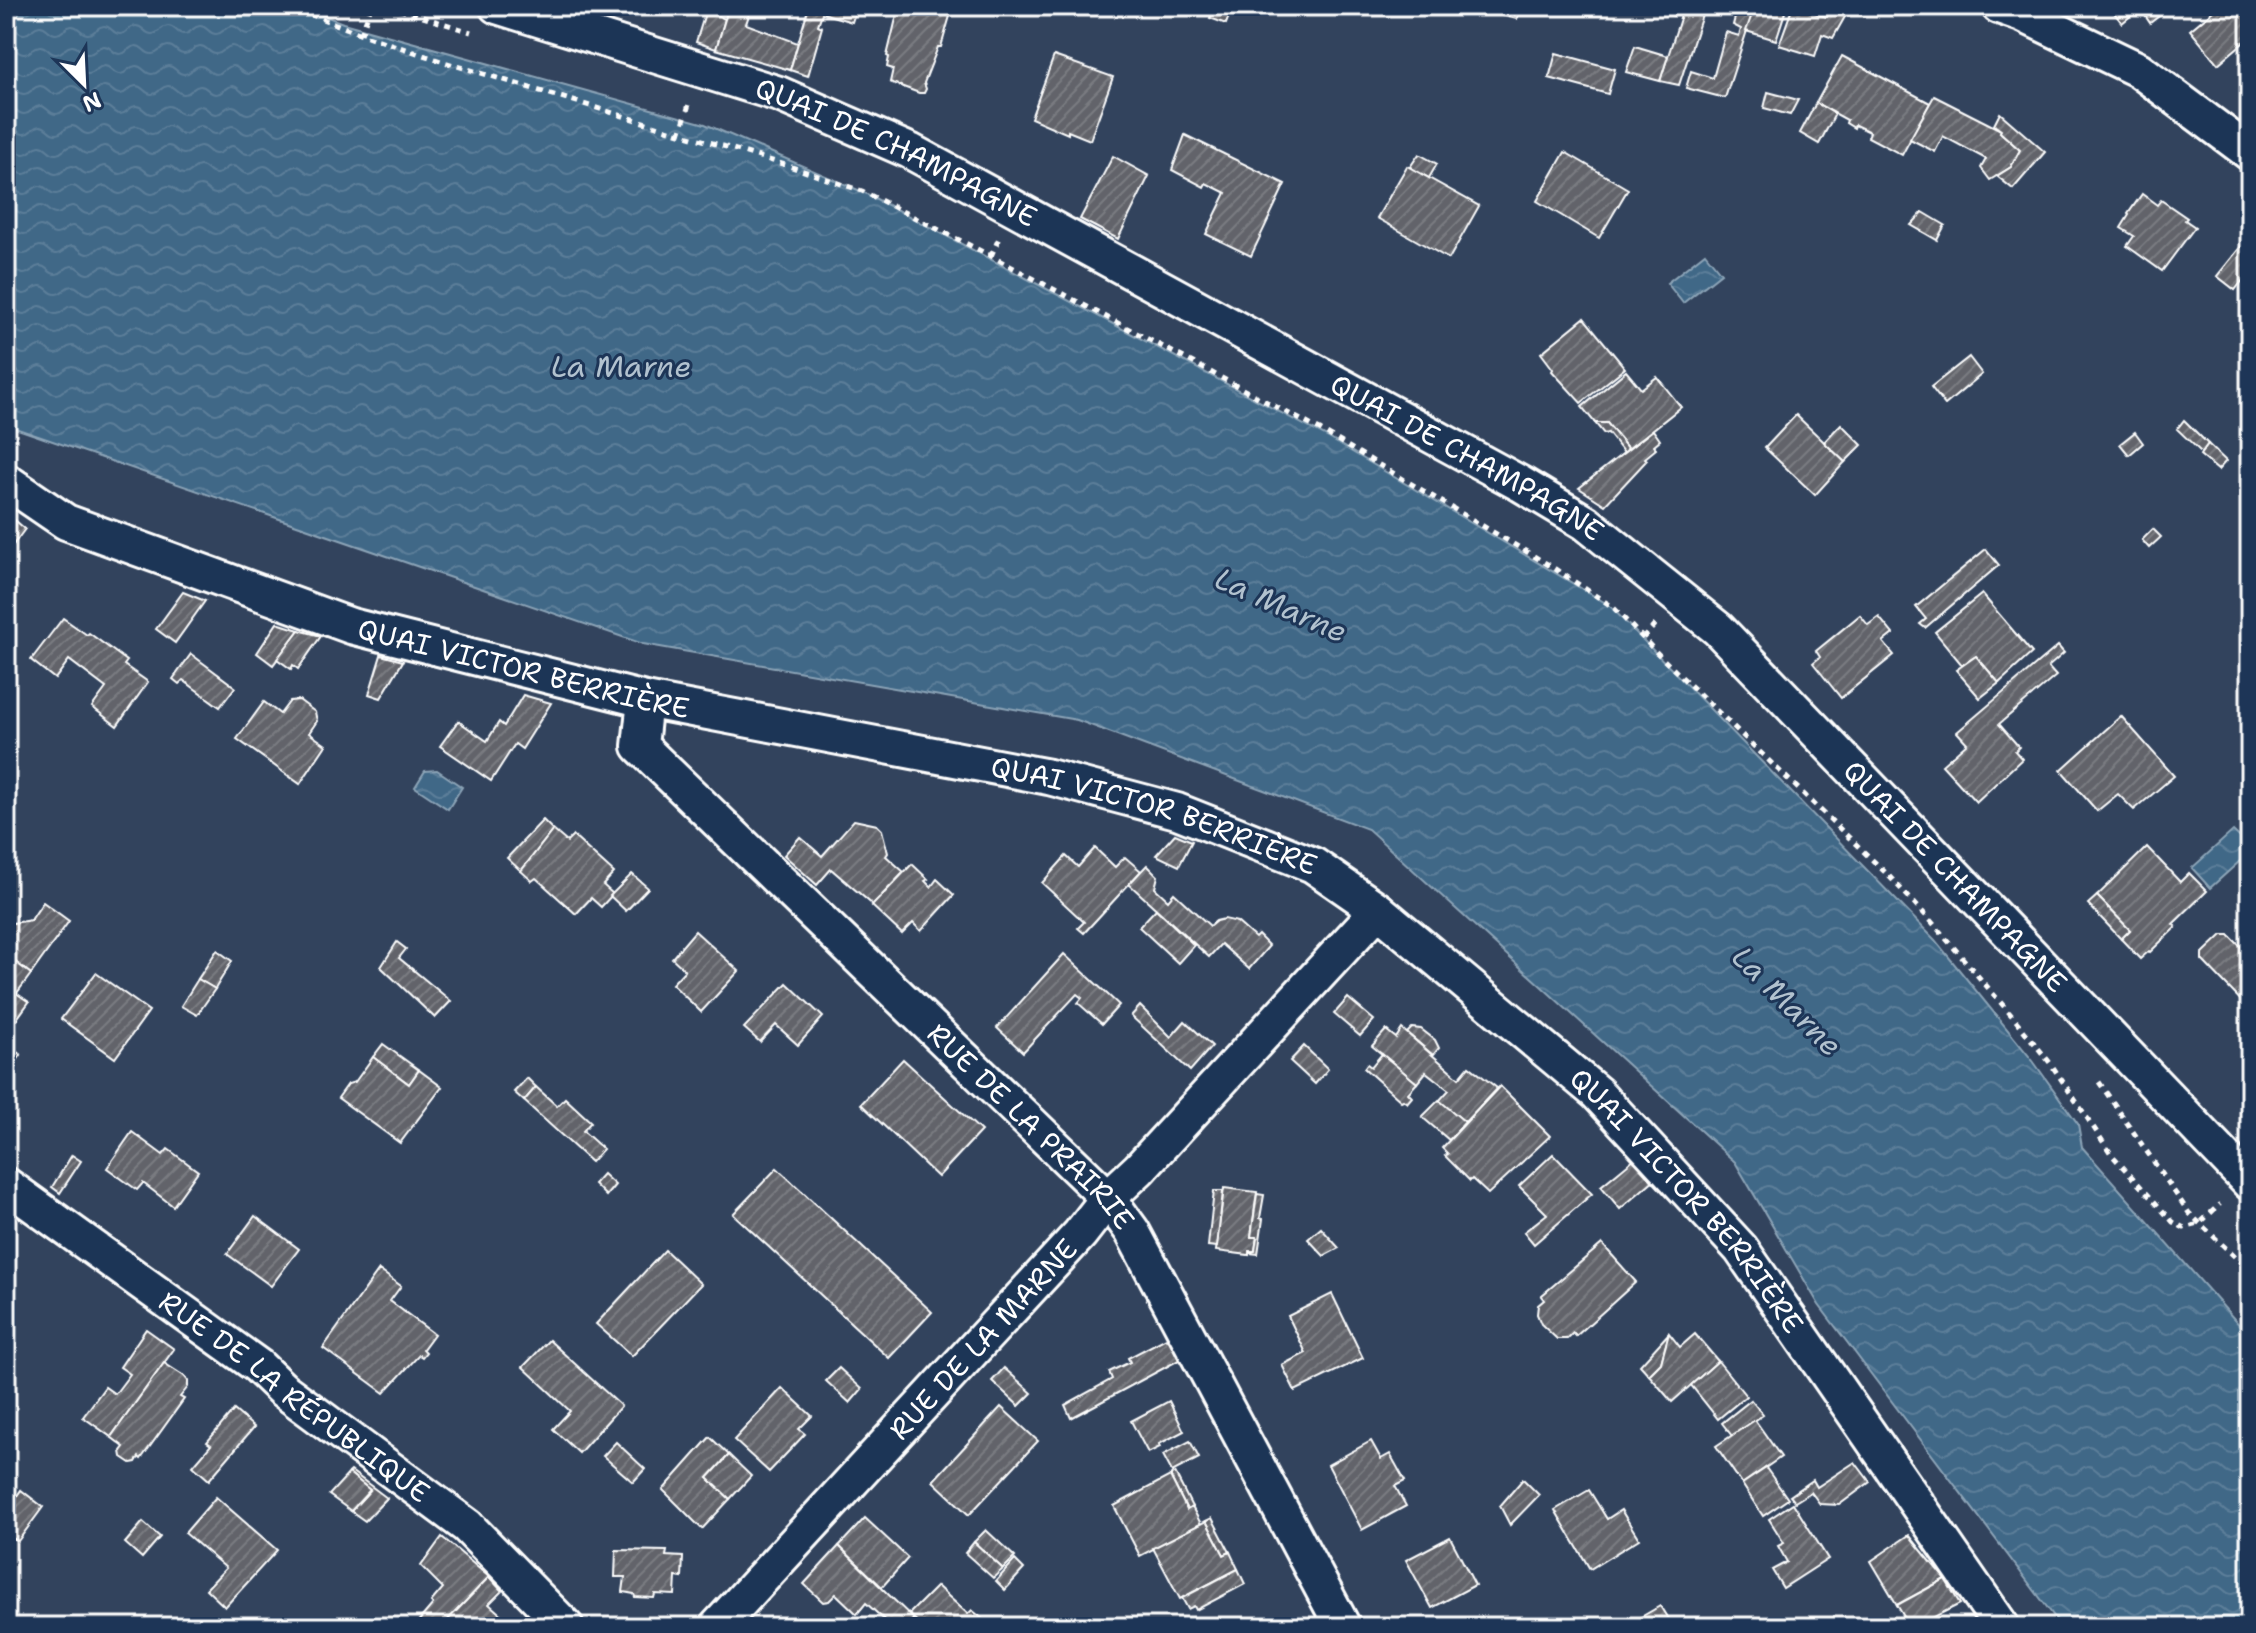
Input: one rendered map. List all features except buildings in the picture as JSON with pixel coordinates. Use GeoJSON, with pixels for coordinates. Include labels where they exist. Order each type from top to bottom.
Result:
{"type":"FeatureCollection","features":[{"type":"Feature","properties":{"kind":"street","name":"QUAI DE CHAMPAGNE"},"geometry":{"type":"LineString","coordinates":[[497,6],[779,94],[910,151],[1521,484],[1586,523],[1718,629],[2250,1183]]}},
{"type":"Feature","properties":{"kind":"street"},"geometry":{"type":"LineString","coordinates":[[1999,6],[2139,70],[2250,153]]}},
{"type":"Feature","properties":{"kind":"street","name":"QUAI VICTOR BERRIÈRE"},"geometry":{"type":"LineString","coordinates":[[6,481],[66,522],[351,626],[645,700],[1049,777],[1177,811],[1313,865],[1378,910],[1597,1093],[1741,1249],[2002,1627]]}},
{"type":"Feature","properties":{"kind":"street","name":"RUE DE LA PRAIRIE"},"geometry":{"type":"LineString","coordinates":[[645,700],[640,746],[1108,1198],[1132,1231],[1343,1627]]}},
{"type":"Feature","properties":{"kind":"street","name":"RUE DE LA MARNE"},"geometry":{"type":"LineString","coordinates":[[717,1627],[1080,1234],[1108,1198],[1139,1169],[1378,910]]}},
{"type":"Feature","properties":{"kind":"street","name":"RUE DE LA RÉPUBLIQUE"},"geometry":{"type":"LineString","coordinates":[[6,1185],[258,1366],[282,1389],[467,1526],[566,1627]]}},
{"type":"Feature","properties":{"kind":"path"},"geometry":{"type":"LineString","coordinates":[[288,6],[441,61],[862,191],[1320,430],[1549,565],[1613,607],[1887,874],[2051,1064],[2112,1155],[2173,1222],[2184,1228],[2199,1224],[2213,1211]]}},
{"type":"Feature","properties":{"kind":"path"},"geometry":{"type":"LineString","coordinates":[[361,34],[371,6]]}},
{"type":"Feature","properties":{"kind":"path"},"geometry":{"type":"LineString","coordinates":[[388,6],[480,35]]}},
{"type":"Feature","properties":{"kind":"path"},"geometry":{"type":"LineString","coordinates":[[680,134],[689,103],[705,104]]}},
{"type":"Feature","properties":{"kind":"path"},"geometry":{"type":"LineString","coordinates":[[1643,638],[1657,624]]}},
{"type":"Feature","properties":{"kind":"path"},"geometry":{"type":"LineString","coordinates":[[1948,941],[1955,936]]}},
{"type":"Feature","properties":{"kind":"path"},"geometry":{"type":"LineString","coordinates":[[2099,1081],[2189,1213],[2250,1271]]}},
{"type":"Feature","properties":{"kind":"water","name":"La Marne"},"geometry":{"type":"Polygon","coordinates":[[[6,6],[300,6],[343,23],[705,124],[865,193],[1327,437],[1609,605],[1935,940],[2033,1061],[2078,1124],[2082,1147],[2250,1337],[2250,1627],[2062,1627],[1819,1305],[1735,1162],[1368,829],[1077,720],[643,644],[6,425],[6,6]]]}},
{"type":"Feature","properties":{"kind":"water"},"geometry":{"type":"Polygon","coordinates":[[[1705,253],[1721,273],[1683,303],[1667,283],[1705,253]]]}},
{"type":"Feature","properties":{"kind":"water"},"geometry":{"type":"Polygon","coordinates":[[[437,770],[462,787],[448,809],[415,787],[425,771],[437,770]]]}},
{"type":"Feature","properties":{"kind":"water"},"geometry":{"type":"Polygon","coordinates":[[[2233,831],[2250,847],[2250,852],[2210,888],[2192,868],[2233,831]]]}}]}
